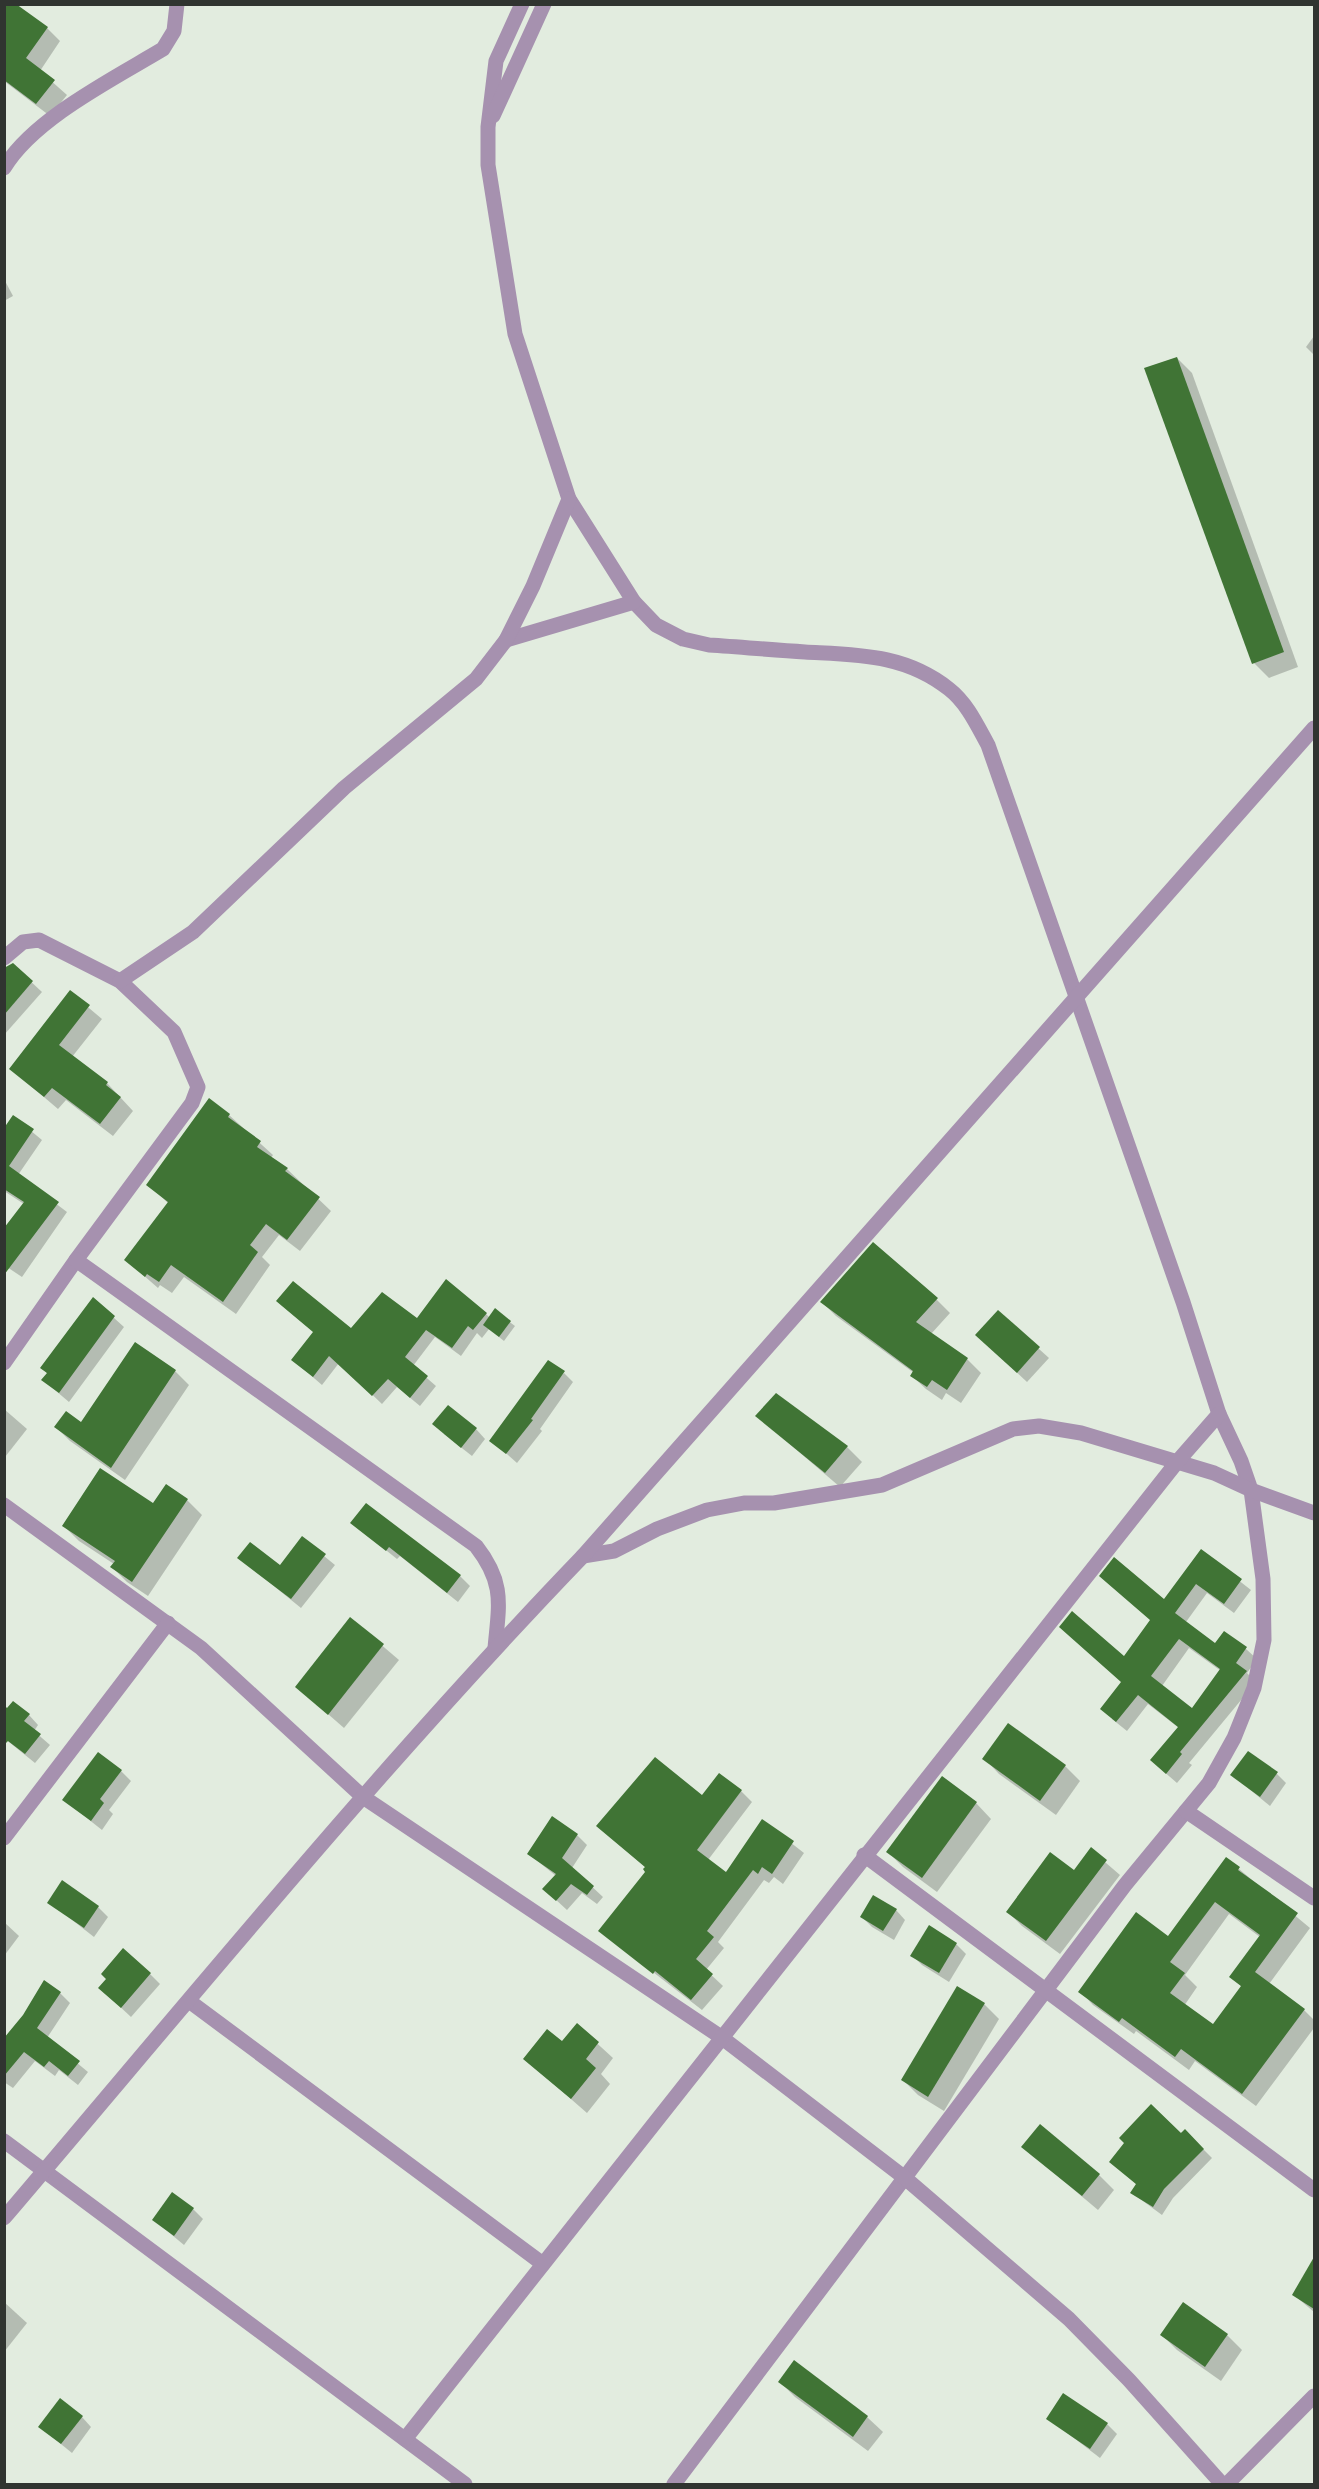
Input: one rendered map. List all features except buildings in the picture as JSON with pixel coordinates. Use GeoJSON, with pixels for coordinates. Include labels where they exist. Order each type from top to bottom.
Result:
{"type":"FeatureCollection","features":[{"type":"Feature","properties":{"kind":"street"},"geometry":{"type":"LineString","coordinates":[[4,168],[13,154],[41,126],[162,49],[174,31],[177,4]]}},
{"type":"Feature","properties":{"kind":"street"},"geometry":{"type":"LineString","coordinates":[[522,4],[496,62],[488,127],[488,165],[516,334],[569,500],[634,602],[656,625],[683,639],[709,645],[871,655],[922,672],[950,689],[973,716],[987,745],[1076,997],[1219,1414],[1241,1461],[1251,1490],[1263,1579],[1264,1640],[1254,1688],[1234,1738],[1209,1783],[1047,1989],[674,2484]]}},
{"type":"Feature","properties":{"kind":"street"},"geometry":{"type":"LineString","coordinates":[[488,127],[544,4]]}},
{"type":"Feature","properties":{"kind":"street"},"geometry":{"type":"LineString","coordinates":[[120,981],[193,932],[344,788],[476,680],[507,640],[533,586],[569,500]]}},
{"type":"Feature","properties":{"kind":"street"},"geometry":{"type":"LineString","coordinates":[[507,640],[634,602]]}},
{"type":"Feature","properties":{"kind":"street"},"geometry":{"type":"LineString","coordinates":[[4,2218],[363,1797],[495,1648],[583,1556],[1314,728]]}},
{"type":"Feature","properties":{"kind":"street"},"geometry":{"type":"LineString","coordinates":[[4,958],[23,942],[39,940],[120,981],[174,1032],[198,1087],[192,1103],[76,1260],[4,1363]]}},
{"type":"Feature","properties":{"kind":"street"},"geometry":{"type":"LineString","coordinates":[[76,1260],[476,1546],[492,1567],[499,1599],[495,1648]]}},
{"type":"Feature","properties":{"kind":"street"},"geometry":{"type":"LineString","coordinates":[[405,2439],[864,1855],[1177,1462],[1219,1414]]}},
{"type":"Feature","properties":{"kind":"street"},"geometry":{"type":"LineString","coordinates":[[583,1556],[614,1551],[657,1529],[707,1510],[744,1503],[774,1503],[882,1485],[1013,1430],[1039,1426],[1081,1433],[1215,1473],[1251,1490],[1314,1513]]}},
{"type":"Feature","properties":{"kind":"street"},"geometry":{"type":"LineString","coordinates":[[4,1504],[201,1648],[363,1797],[721,2037],[905,2178],[1069,2319],[1129,2380],[1222,2484]]}},
{"type":"Feature","properties":{"kind":"street"},"geometry":{"type":"LineString","coordinates":[[4,1838],[168,1623]]}},
{"type":"Feature","properties":{"kind":"street"},"geometry":{"type":"LineString","coordinates":[[1186,1811],[1314,1898]]}},
{"type":"Feature","properties":{"kind":"street"},"geometry":{"type":"LineString","coordinates":[[864,1855],[1314,2190]]}},
{"type":"Feature","properties":{"kind":"street"},"geometry":{"type":"LineString","coordinates":[[189,2001],[543,2264]]}},
{"type":"Feature","properties":{"kind":"street"},"geometry":{"type":"LineString","coordinates":[[4,2140],[465,2484]]}},
{"type":"Feature","properties":{"kind":"street"},"geometry":{"type":"LineString","coordinates":[[1227,2484],[1314,2396]]}}]}
